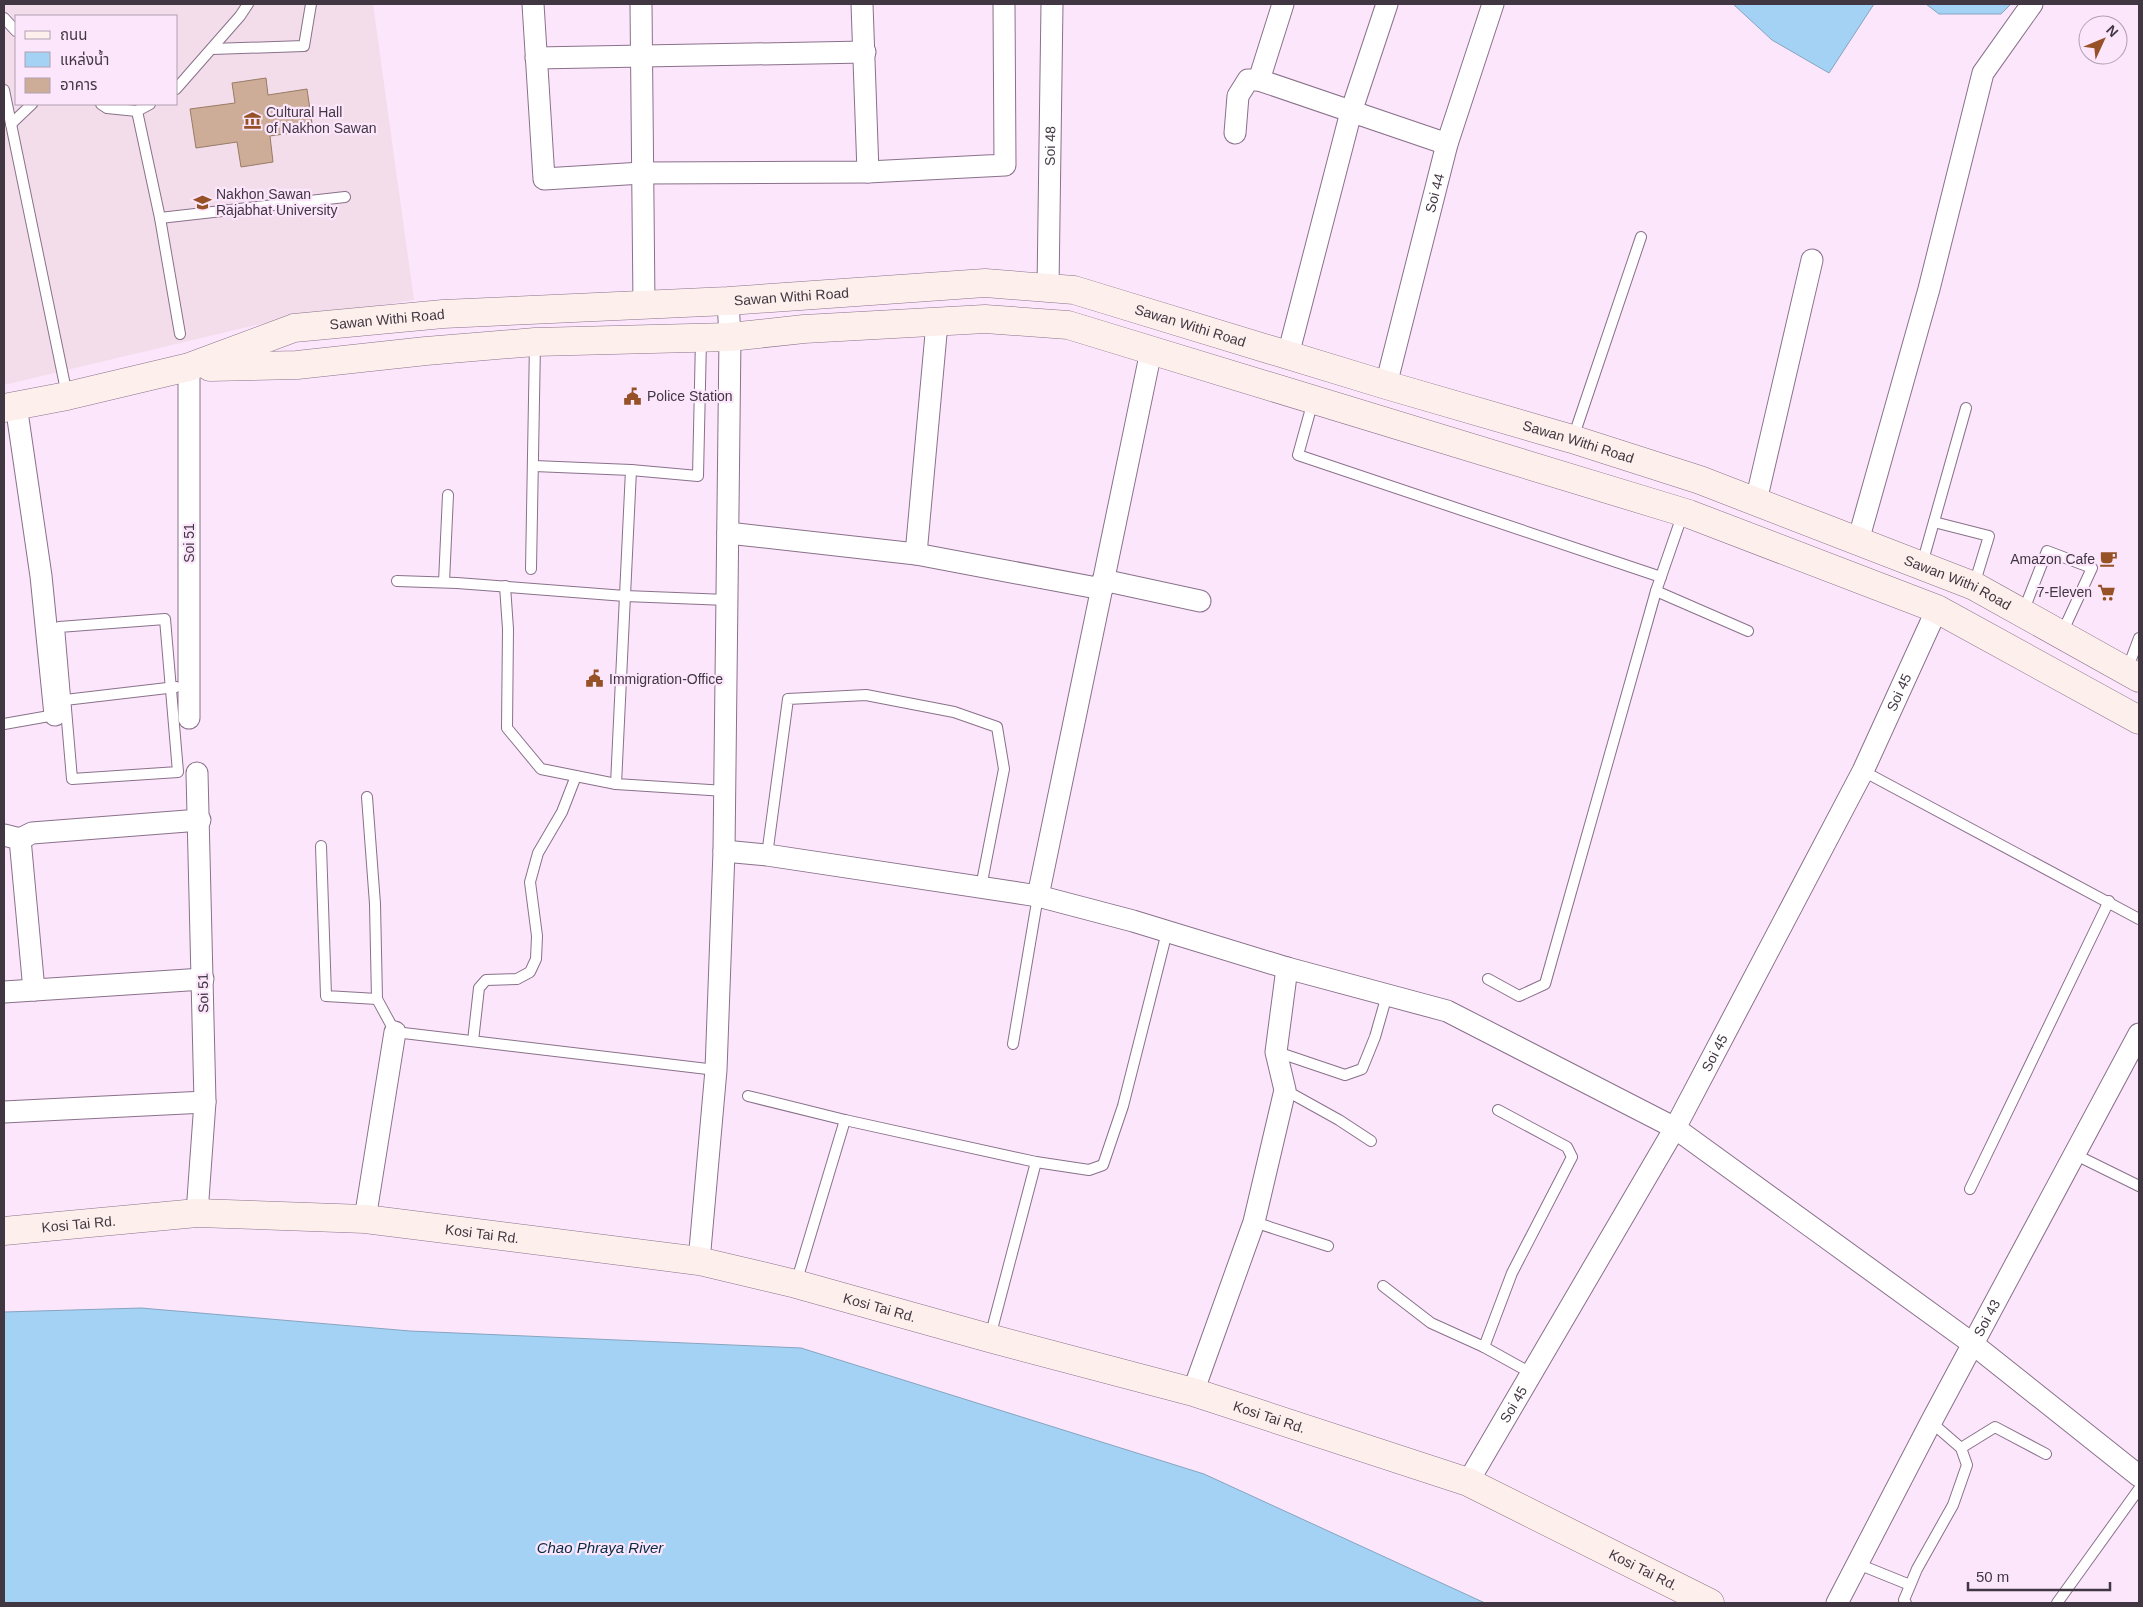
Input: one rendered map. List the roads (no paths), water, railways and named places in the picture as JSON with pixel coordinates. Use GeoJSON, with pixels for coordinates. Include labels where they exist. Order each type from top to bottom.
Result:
{"type":"FeatureCollection","features":[{"type":"Feature","properties":{"kind":"main road","name":"Sawan Withi Road"},"geometry":{"type":"LineString","coordinates":[[10,406],[67,396],[189,367],[294,328],[443,314],[728,302],[985,284],[1074,290],[1386,385],[1572,439],[1700,480],[1963,581],[2133,675]]}},
{"type":"Feature","properties":{"kind":"main road","name":"Sawan Withi Road"},"geometry":{"type":"LineString","coordinates":[[189,367],[297,365],[426,351],[535,342],[730,337],[804,330],[985,319],[1068,325],[1683,512],[1937,609],[2139,720]]}},
{"type":"Feature","properties":{"kind":"main road"},"geometry":{"type":"LineString","coordinates":[[1937,609],[1963,581]]}},
{"type":"Feature","properties":{"kind":"main road","name":"Kosi Tai Rd."},"geometry":{"type":"LineString","coordinates":[[4,1231],[197,1213],[365,1219],[700,1261],[796,1284],[1193,1392],[1468,1482],[1710,1603]]}},
{"type":"Feature","properties":{"kind":"street"},"geometry":{"type":"LineString","coordinates":[[533,4],[544,180],[642,173],[868,172],[1005,165],[1004,4]]}},
{"type":"Feature","properties":{"kind":"street"},"geometry":{"type":"LineString","coordinates":[[641,4],[644,305]]}},
{"type":"Feature","properties":{"kind":"street"},"geometry":{"type":"LineString","coordinates":[[862,4],[868,172]]}},
{"type":"Feature","properties":{"kind":"street","name":"Soi 48"},"geometry":{"type":"LineString","coordinates":[[1048,288],[1052,4]]}},
{"type":"Feature","properties":{"kind":"street"},"geometry":{"type":"LineString","coordinates":[[1259,80],[1283,4]]}},
{"type":"Feature","properties":{"kind":"street"},"geometry":{"type":"LineString","coordinates":[[1288,355],[1351,112],[1388,4]]}},
{"type":"Feature","properties":{"kind":"street","name":"Soi 44"},"geometry":{"type":"LineString","coordinates":[[1386,385],[1447,144],[1493,4]]}},
{"type":"Feature","properties":{"kind":"street"},"geometry":{"type":"LineString","coordinates":[[1858,541],[1929,289],[1982,73],[2032,4]]}},
{"type":"Feature","properties":{"kind":"street"},"geometry":{"type":"LineString","coordinates":[[536,58],[865,52]]}},
{"type":"Feature","properties":{"kind":"street"},"geometry":{"type":"LineString","coordinates":[[1235,134],[1238,96],[1248,80],[1259,80],[1447,144]]}},
{"type":"Feature","properties":{"kind":"street"},"geometry":{"type":"LineString","coordinates":[[1756,501],[1812,260]]}},
{"type":"Feature","properties":{"kind":"street"},"geometry":{"type":"LineString","coordinates":[[700,1261],[716,1070],[724,851],[730,337],[728,302]]}},
{"type":"Feature","properties":{"kind":"street"},"geometry":{"type":"LineString","coordinates":[[916,554],[937,323]]}},
{"type":"Feature","properties":{"kind":"street"},"geometry":{"type":"LineString","coordinates":[[1038,896],[1151,351]]}},
{"type":"Feature","properties":{"kind":"street","name":"Soi 51"},"geometry":{"type":"LineString","coordinates":[[189,367],[180,687],[190,718]]}},
{"type":"Feature","properties":{"kind":"street"},"geometry":{"type":"LineString","coordinates":[[10,406],[42,576],[60,708]]}},
{"type":"Feature","properties":{"kind":"street"},"geometry":{"type":"LineString","coordinates":[[728,533],[916,554],[1200,601]]}},
{"type":"Feature","properties":{"kind":"street","name":"Soi 45"},"geometry":{"type":"LineString","coordinates":[[1468,1482],[1675,1128],[1863,772],[1937,609]]}},
{"type":"Feature","properties":{"kind":"street","name":"Soi 51"},"geometry":{"type":"LineString","coordinates":[[197,773],[200,820],[205,1102],[197,1213]]}},
{"type":"Feature","properties":{"kind":"street"},"geometry":{"type":"LineString","coordinates":[[34,990],[12,837],[32,833],[200,820]]}},
{"type":"Feature","properties":{"kind":"street"},"geometry":{"type":"LineString","coordinates":[[724,851],[767,855],[1038,896],[1133,920],[1287,968],[1447,1011],[1675,1128],[1973,1344],[2139,1476]]}},
{"type":"Feature","properties":{"kind":"street"},"geometry":{"type":"LineString","coordinates":[[1193,1392],[1254,1222],[1285,1090],[1276,1052],[1287,968]]}},
{"type":"Feature","properties":{"kind":"street"},"geometry":{"type":"LineString","coordinates":[[4,992],[203,979]]}},
{"type":"Feature","properties":{"kind":"street"},"geometry":{"type":"LineString","coordinates":[[365,1219],[395,1032]]}},
{"type":"Feature","properties":{"kind":"street","name":"Soi 43"},"geometry":{"type":"LineString","coordinates":[[1838,1603],[1931,1422],[2139,1034]]}},
{"type":"Feature","properties":{"kind":"street"},"geometry":{"type":"LineString","coordinates":[[4,1112],[205,1102]]}},
{"type":"Feature","properties":{"kind":"lane"},"geometry":{"type":"LineString","coordinates":[[178,87],[212,49],[248,4]]}},
{"type":"Feature","properties":{"kind":"lane"},"geometry":{"type":"LineString","coordinates":[[212,49],[304,46],[311,4]]}},
{"type":"Feature","properties":{"kind":"lane"},"geometry":{"type":"LineString","coordinates":[[4,18],[15,30]]}},
{"type":"Feature","properties":{"kind":"lane"},"geometry":{"type":"LineString","coordinates":[[4,90],[67,396]]}},
{"type":"Feature","properties":{"kind":"lane"},"geometry":{"type":"LineString","coordinates":[[11,124],[31,105]]}},
{"type":"Feature","properties":{"kind":"lane"},"geometry":{"type":"LineString","coordinates":[[102,105],[107,108],[137,111],[148,105]]}},
{"type":"Feature","properties":{"kind":"lane"},"geometry":{"type":"LineString","coordinates":[[137,111],[160,218],[180,334]]}},
{"type":"Feature","properties":{"kind":"lane"},"geometry":{"type":"LineString","coordinates":[[160,218],[346,196]]}},
{"type":"Feature","properties":{"kind":"lane"},"geometry":{"type":"LineString","coordinates":[[1572,439],[1641,237]]}},
{"type":"Feature","properties":{"kind":"lane"},"geometry":{"type":"LineString","coordinates":[[534,466],[631,470],[698,476],[701,338]]}},
{"type":"Feature","properties":{"kind":"lane"},"geometry":{"type":"LineString","coordinates":[[531,569],[535,342]]}},
{"type":"Feature","properties":{"kind":"lane"},"geometry":{"type":"LineString","coordinates":[[1313,400],[1298,455],[1660,577]]}},
{"type":"Feature","properties":{"kind":"lane"},"geometry":{"type":"LineString","coordinates":[[1922,565],[1966,408]]}},
{"type":"Feature","properties":{"kind":"lane"},"geometry":{"type":"LineString","coordinates":[[616,784],[631,470]]}},
{"type":"Feature","properties":{"kind":"lane"},"geometry":{"type":"LineString","coordinates":[[444,582],[448,495]]}},
{"type":"Feature","properties":{"kind":"lane"},"geometry":{"type":"LineString","coordinates":[[1488,979],[1519,996],[1545,984],[1660,577],[1683,512]]}},
{"type":"Feature","properties":{"kind":"lane"},"geometry":{"type":"LineString","coordinates":[[1934,522],[1990,536],[1963,581]]}},
{"type":"Feature","properties":{"kind":"lane"},"geometry":{"type":"LineString","coordinates":[[2022,613],[2047,551],[2092,568],[2061,635]]}},
{"type":"Feature","properties":{"kind":"lane"},"geometry":{"type":"LineString","coordinates":[[396,581],[444,582],[625,596],[727,600]]}},
{"type":"Feature","properties":{"kind":"lane"},"geometry":{"type":"LineString","coordinates":[[505,586],[508,629],[508,728],[541,768],[616,784],[725,790]]}},
{"type":"Feature","properties":{"kind":"lane"},"geometry":{"type":"LineString","coordinates":[[1656,591],[1748,631]]}},
{"type":"Feature","properties":{"kind":"lane"},"geometry":{"type":"LineString","coordinates":[[165,619],[180,687],[178,772],[72,779],[60,708],[59,626],[165,619]]}},
{"type":"Feature","properties":{"kind":"lane"},"geometry":{"type":"LineString","coordinates":[[2133,675],[2139,638]]}},
{"type":"Feature","properties":{"kind":"lane"},"geometry":{"type":"LineString","coordinates":[[4,724],[60,708],[180,687]]}},
{"type":"Feature","properties":{"kind":"lane"},"geometry":{"type":"LineString","coordinates":[[767,855],[788,699],[866,695],[954,712],[997,727],[1004,769],[980,887]]}},
{"type":"Feature","properties":{"kind":"lane"},"geometry":{"type":"LineString","coordinates":[[1863,772],[2109,901],[2139,919]]}},
{"type":"Feature","properties":{"kind":"lane"},"geometry":{"type":"LineString","coordinates":[[473,1041],[479,988],[486,980],[517,979],[530,972],[536,959],[537,936],[530,882],[538,853],[562,812],[576,776]]}},
{"type":"Feature","properties":{"kind":"lane"},"geometry":{"type":"LineString","coordinates":[[367,796],[375,904],[377,999],[395,1032],[716,1070]]}},
{"type":"Feature","properties":{"kind":"lane"},"geometry":{"type":"LineString","coordinates":[[320,846],[326,996],[377,999]]}},
{"type":"Feature","properties":{"kind":"lane"},"geometry":{"type":"LineString","coordinates":[[1013,1044],[1038,896]]}},
{"type":"Feature","properties":{"kind":"lane"},"geometry":{"type":"LineString","coordinates":[[1970,1188],[2109,901]]}},
{"type":"Feature","properties":{"kind":"lane"},"geometry":{"type":"LineString","coordinates":[[748,1096],[846,1120],[1036,1162],[1089,1170],[1103,1165],[1124,1106],[1167,932]]}},
{"type":"Feature","properties":{"kind":"lane"},"geometry":{"type":"LineString","coordinates":[[1276,1052],[1345,1075],[1362,1069],[1375,1037],[1387,995]]}},
{"type":"Feature","properties":{"kind":"lane"},"geometry":{"type":"LineString","coordinates":[[1285,1090],[1371,1141]]}},
{"type":"Feature","properties":{"kind":"lane"},"geometry":{"type":"LineString","coordinates":[[1484,1347],[1512,1273],[1572,1156],[1567,1147],[1498,1110]]}},
{"type":"Feature","properties":{"kind":"lane"},"geometry":{"type":"LineString","coordinates":[[796,1284],[846,1120]]}},
{"type":"Feature","properties":{"kind":"lane"},"geometry":{"type":"LineString","coordinates":[[2074,1154],[2139,1186]]}},
{"type":"Feature","properties":{"kind":"lane"},"geometry":{"type":"LineString","coordinates":[[989,1338],[1036,1162]]}},
{"type":"Feature","properties":{"kind":"lane"},"geometry":{"type":"LineString","coordinates":[[1254,1222],[1328,1246]]}},
{"type":"Feature","properties":{"kind":"lane"},"geometry":{"type":"LineString","coordinates":[[1383,1286],[1431,1323],[1484,1347],[1531,1373]]}},
{"type":"Feature","properties":{"kind":"lane"},"geometry":{"type":"LineString","coordinates":[[1906,1603],[1904,1600],[1917,1569],[1953,1504],[1967,1465],[1962,1448],[1931,1422]]}},
{"type":"Feature","properties":{"kind":"lane"},"geometry":{"type":"LineString","coordinates":[[1962,1448],[1995,1427],[2046,1454]]}},
{"type":"Feature","properties":{"kind":"lane"},"geometry":{"type":"LineString","coordinates":[[2057,1603],[2139,1489]]}},
{"type":"Feature","properties":{"kind":"lane"},"geometry":{"type":"LineString","coordinates":[[1858,1564],[1910,1585]]}},
{"type":"Feature","properties":{"kind":"water"},"geometry":{"type":"Polygon","coordinates":[[[1733,4],[1874,4],[1829,73],[1772,40],[1733,4]]]}},
{"type":"Feature","properties":{"kind":"water"},"geometry":{"type":"Polygon","coordinates":[[[1926,4],[2011,4],[2001,14],[1939,14],[1926,4]]]}},
{"type":"Feature","properties":{"kind":"water","name":"Chao Phraya River"},"geometry":{"type":"Polygon","coordinates":[[[141,1308],[410,1331],[801,1348],[1204,1474],[1485,1603],[4,1603],[4,1312],[141,1308]]]}},
{"type":"Feature","properties":{"kind":"place","name":"Cultural Hall of Nakhon Sawan"},"geometry":{"type":"Point","coordinates":[252,120]}},
{"type":"Feature","properties":{"kind":"place","name":"Nakhon Sawan Rajabhat University"},"geometry":{"type":"Point","coordinates":[202,202]}},
{"type":"Feature","properties":{"kind":"place","name":"Police Station"},"geometry":{"type":"Point","coordinates":[633,396]}},
{"type":"Feature","properties":{"kind":"place","name":"Amazon Cafe"},"geometry":{"type":"Point","coordinates":[2109,559]}},
{"type":"Feature","properties":{"kind":"place","name":"7-Eleven"},"geometry":{"type":"Point","coordinates":[2106,592]}},
{"type":"Feature","properties":{"kind":"place","name":"Immigration-Office"},"geometry":{"type":"Point","coordinates":[595,679]}}]}
